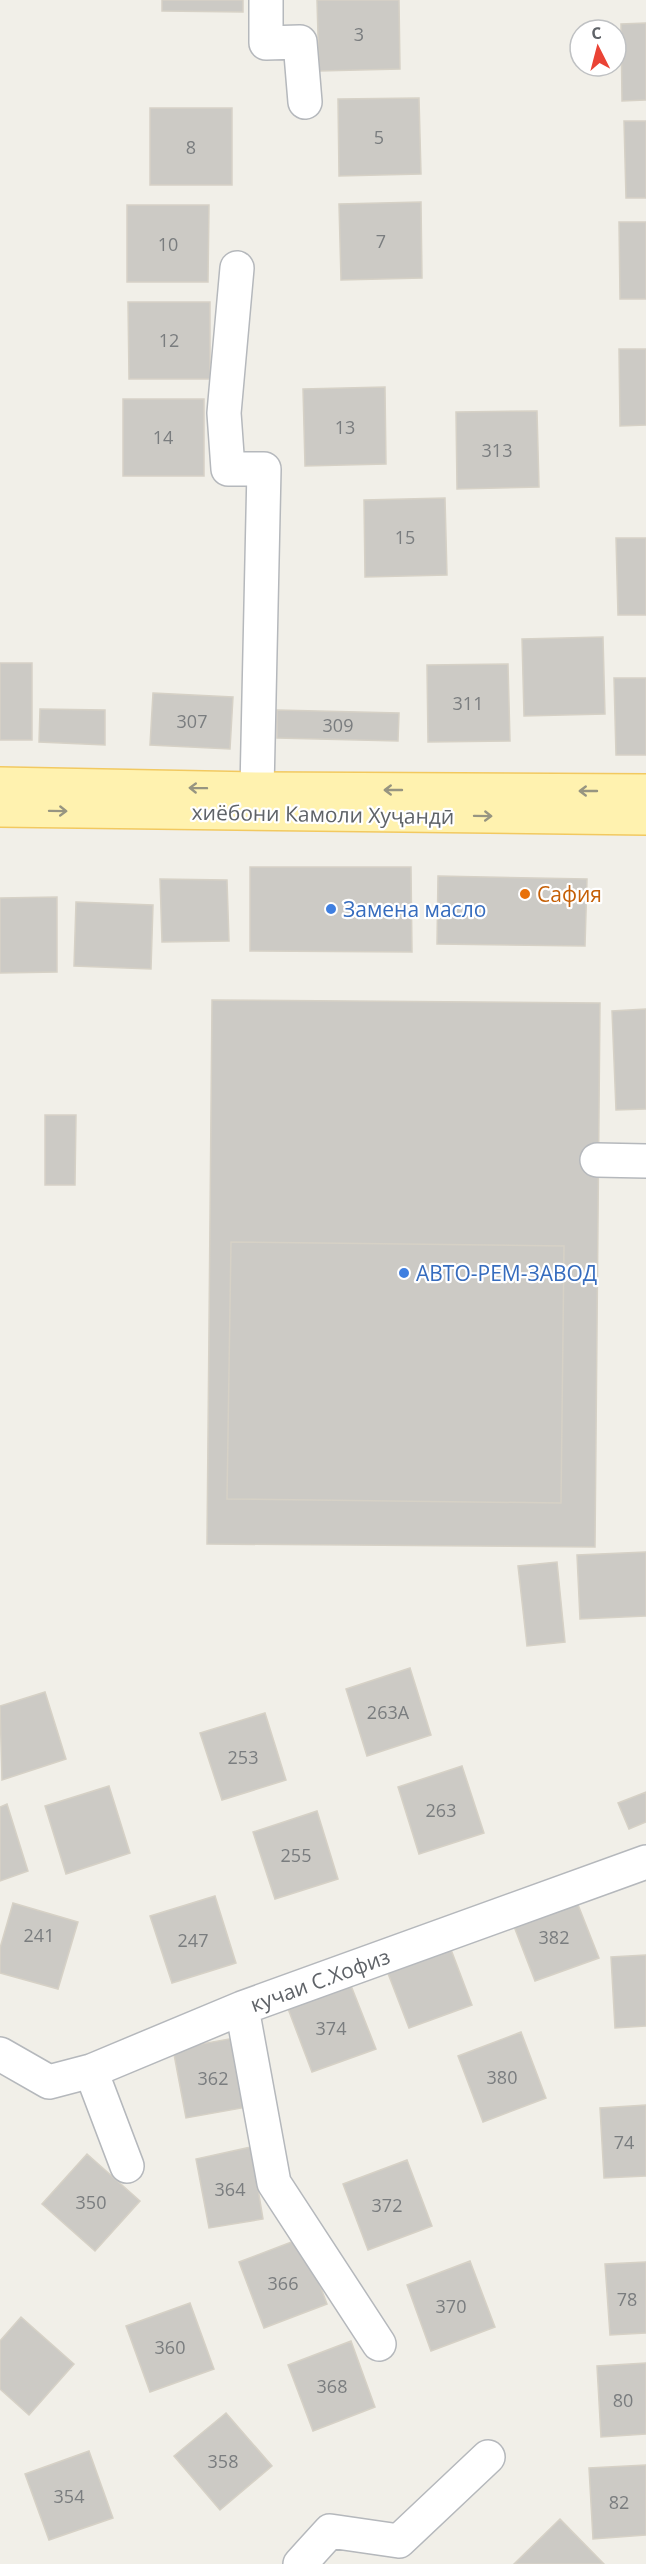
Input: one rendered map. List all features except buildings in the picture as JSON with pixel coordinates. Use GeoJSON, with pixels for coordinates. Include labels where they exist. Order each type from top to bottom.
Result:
{"type":"FeatureCollection","features":[{"type":"Feature","properties":{"kind":"main road","name":"хиёбони Камоли Хуҷандӣ"},"geometry":{"type":"LineString","coordinates":[[0,784],[257,789],[646,792]]}},
{"type":"Feature","properties":{"kind":"main road","name":"хиёбони Камоли Хуҷандӣ"},"geometry":{"type":"LineString","coordinates":[[0,810],[646,818]]}},
{"type":"Feature","properties":{"kind":"street"},"geometry":{"type":"LineString","coordinates":[[266,0],[266,43],[300,42],[305,102]]}},
{"type":"Feature","properties":{"kind":"street"},"geometry":{"type":"LineString","coordinates":[[237,268],[224,413],[228,469],[264,469],[257,789]]}},
{"type":"Feature","properties":{"kind":"street"},"geometry":{"type":"LineString","coordinates":[[597,1160],[646,1161]]}},
{"type":"Feature","properties":{"kind":"street","name":"кучаи С.Хофиз"},"geometry":{"type":"LineString","coordinates":[[0,2054],[49,2082],[91,2071],[242,2008],[646,1862]]}},
{"type":"Feature","properties":{"kind":"street"},"geometry":{"type":"LineString","coordinates":[[242,2008],[274,2183],[379,2344]]}},
{"type":"Feature","properties":{"kind":"street"},"geometry":{"type":"LineString","coordinates":[[91,2071],[127,2166]]}},
{"type":"Feature","properties":{"kind":"street"},"geometry":{"type":"LineString","coordinates":[[300,2564],[330,2531],[399,2541],[488,2457]]}},
{"type":"Feature","properties":{"kind":"place","name":"Сафия"},"geometry":{"type":"Point","coordinates":[525,894]}},
{"type":"Feature","properties":{"kind":"place","name":"Замена масло"},"geometry":{"type":"Point","coordinates":[331,909]}},
{"type":"Feature","properties":{"kind":"place","name":"АВТО-РЕМ-ЗАВОД"},"geometry":{"type":"Point","coordinates":[404,1273]}}]}
